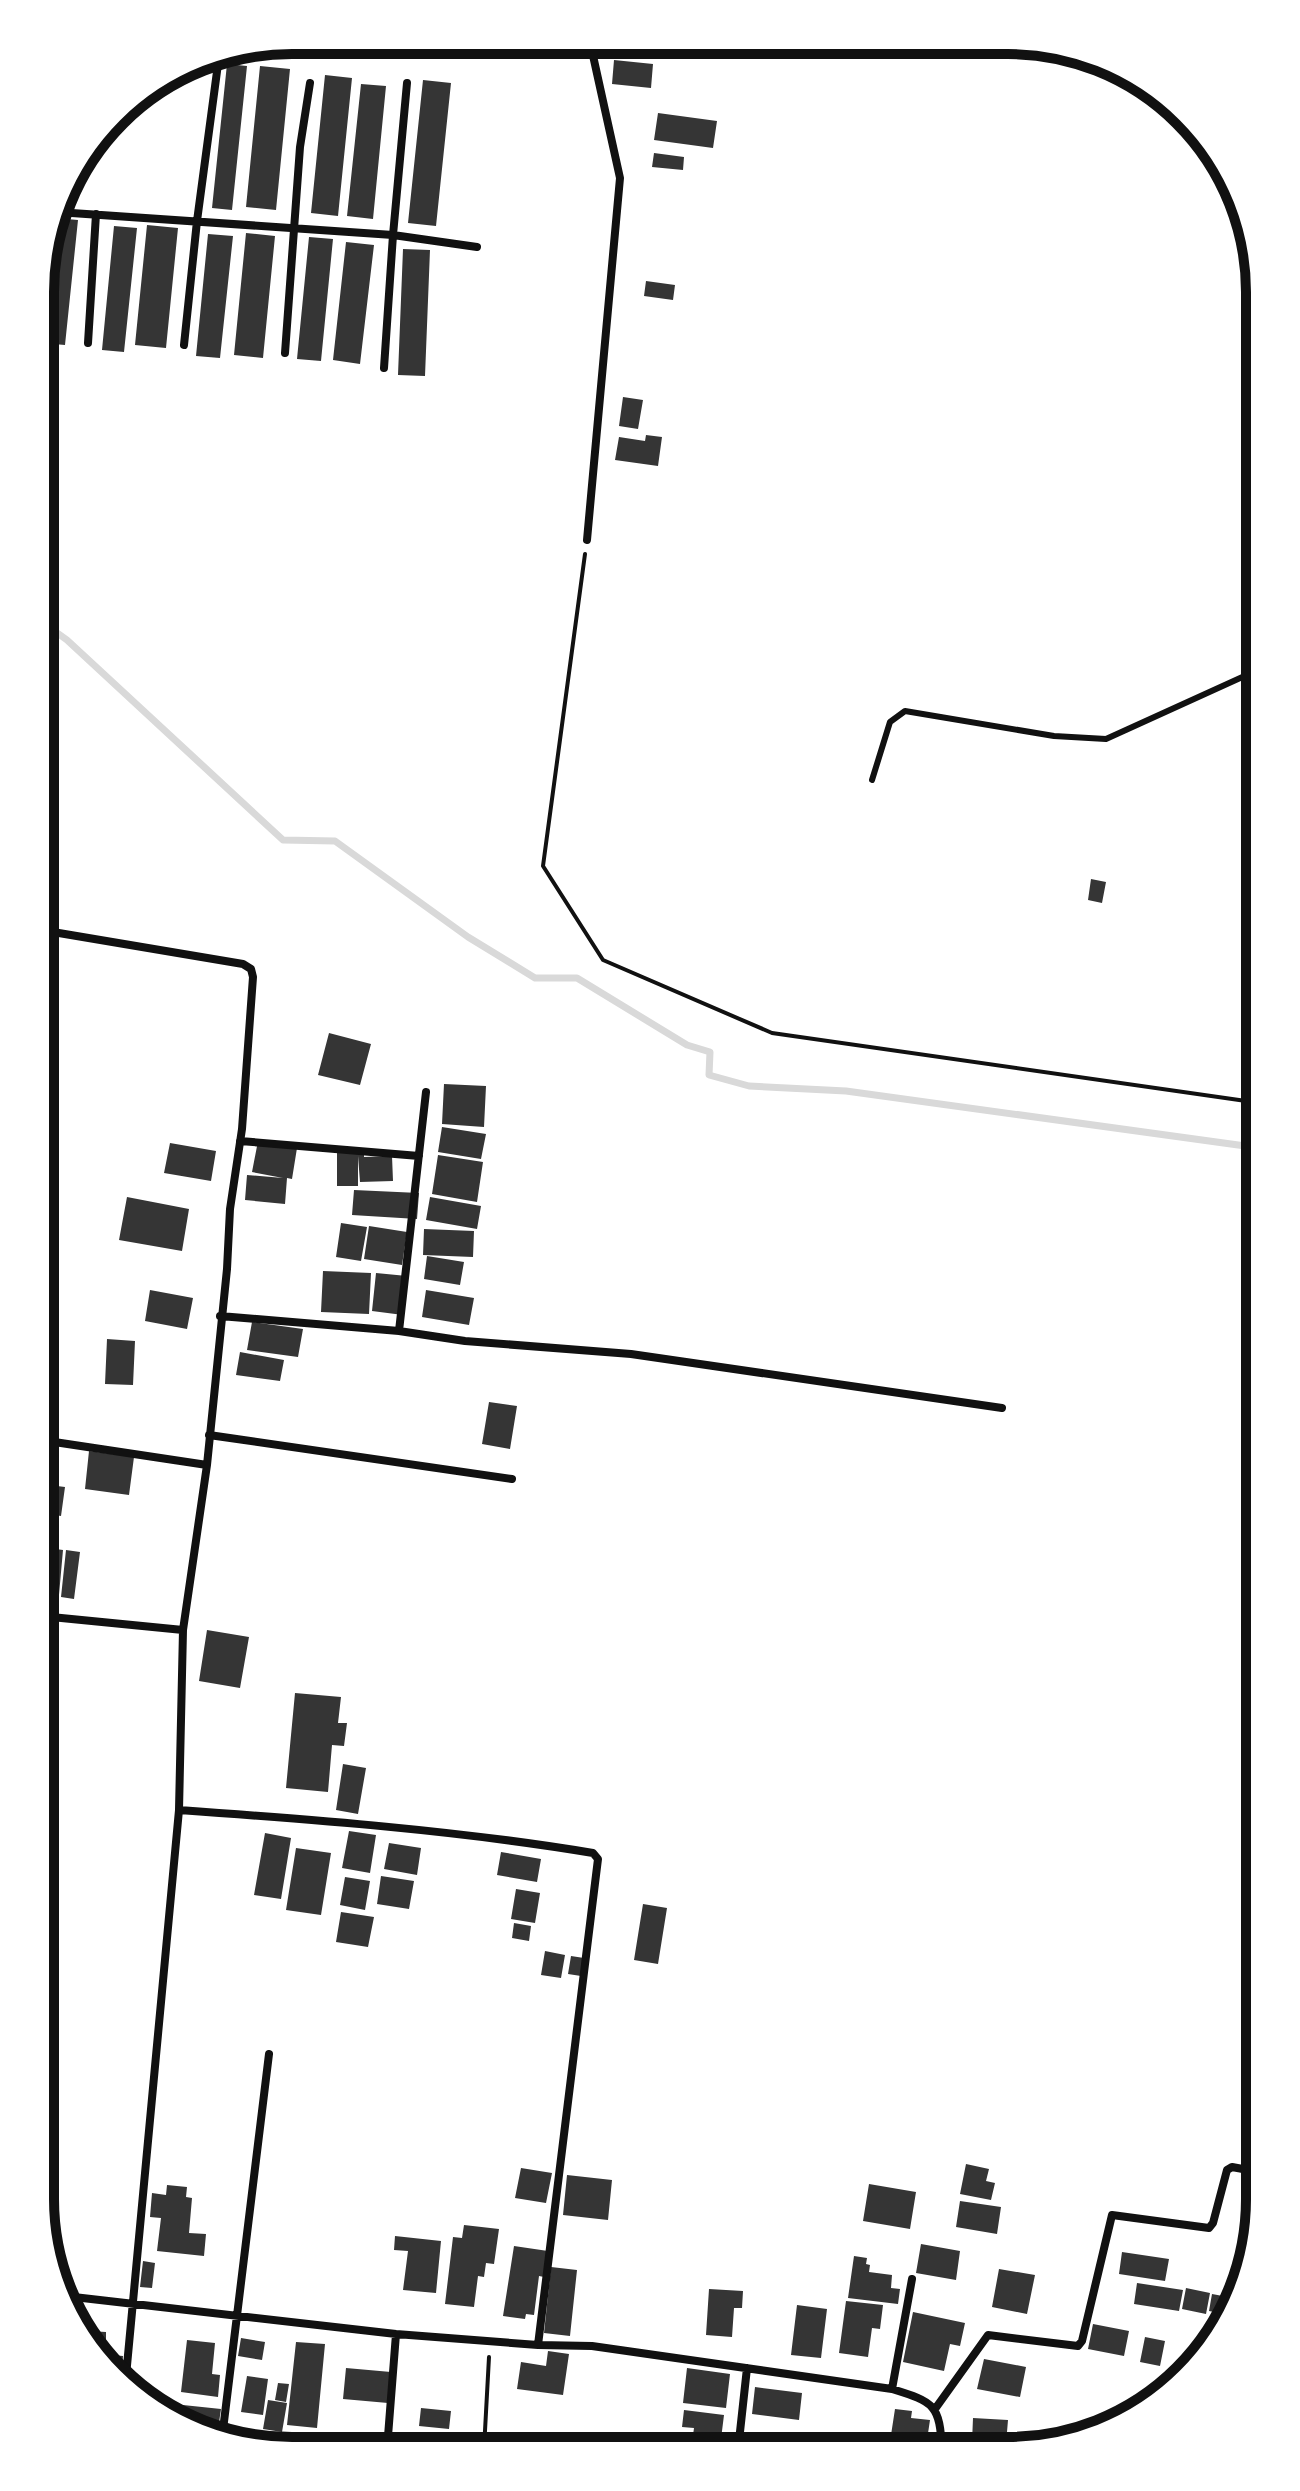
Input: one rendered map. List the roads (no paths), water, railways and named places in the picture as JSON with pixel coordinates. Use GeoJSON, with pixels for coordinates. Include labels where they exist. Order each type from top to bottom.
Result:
{"type":"FeatureCollection","features":[{"type":"Feature","properties":{"kind":"street"},"geometry":{"type":"LineString","coordinates":[[587,540],[620,178],[593,55]]}},
{"type":"Feature","properties":{"kind":"street"},"geometry":{"type":"LineString","coordinates":[[184,345],[218,66]]}},
{"type":"Feature","properties":{"kind":"street"},"geometry":{"type":"LineString","coordinates":[[285,353],[300,147],[310,83]]}},
{"type":"Feature","properties":{"kind":"street"},"geometry":{"type":"LineString","coordinates":[[384,368],[407,83]]}},
{"type":"Feature","properties":{"kind":"street"},"geometry":{"type":"LineString","coordinates":[[68,213],[393,235],[477,247]]}},
{"type":"Feature","properties":{"kind":"street"},"geometry":{"type":"LineString","coordinates":[[88,343],[96,214]]}},
{"type":"Feature","properties":{"kind":"street"},"geometry":{"type":"LineString","coordinates":[[54,932],[243,964],[251,969],[253,977],[240,1141],[230,1209],[207,1465],[183,1630],[179,1810],[127,2370]]}},
{"type":"Feature","properties":{"kind":"street"},"geometry":{"type":"LineString","coordinates":[[399,1331],[426,1092]]}},
{"type":"Feature","properties":{"kind":"street"},"geometry":{"type":"LineString","coordinates":[[240,1141],[419,1156]]}},
{"type":"Feature","properties":{"kind":"street"},"geometry":{"type":"LineString","coordinates":[[220,1316],[631,1354],[1002,1408]]}},
{"type":"Feature","properties":{"kind":"street"},"geometry":{"type":"LineString","coordinates":[[209,1435],[512,1479]]}},
{"type":"Feature","properties":{"kind":"street"},"geometry":{"type":"LineString","coordinates":[[54,1442],[207,1465]]}},
{"type":"Feature","properties":{"kind":"street"},"geometry":{"type":"LineString","coordinates":[[54,1617],[183,1630]]}},
{"type":"Feature","properties":{"kind":"street"},"geometry":{"type":"LineString","coordinates":[[179,1810],[370,1824],[506,1839],[593,1853],[598,1859],[538,2345]]}},
{"type":"Feature","properties":{"kind":"street"},"geometry":{"type":"LineString","coordinates":[[223,2426],[269,2054]]}},
{"type":"Feature","properties":{"kind":"street"},"geometry":{"type":"LineString","coordinates":[[935,2409],[988,2335],[1078,2346],[1082,2341],[1112,2215],[1209,2228],[1227,2170],[1232,2167],[1245,2169]]}},
{"type":"Feature","properties":{"kind":"street"},"geometry":{"type":"LineString","coordinates":[[892,2389],[912,2279]]}},
{"type":"Feature","properties":{"kind":"street"},"geometry":{"type":"LineString","coordinates":[[76,2297],[396,2334],[592,2346],[892,2389],[926,2400],[935,2409],[940,2437]]}},
{"type":"Feature","properties":{"kind":"street"},"geometry":{"type":"LineString","coordinates":[[388,2437],[396,2334]]}},
{"type":"Feature","properties":{"kind":"street"},"geometry":{"type":"LineString","coordinates":[[739,2437],[747,2368]]}},
{"type":"Feature","properties":{"kind":"lane"},"geometry":{"type":"LineString","coordinates":[[872,780],[890,722],[905,711],[1054,736],[1106,739],[1246,675]]}},
{"type":"Feature","properties":{"kind":"waterway"},"geometry":{"type":"LineString","coordinates":[[54,631],[283,840],[335,841],[468,937],[535,978],[577,978],[687,1045],[710,1052],[709,1075],[749,1086],[846,1091],[1246,1146]]}}]}
